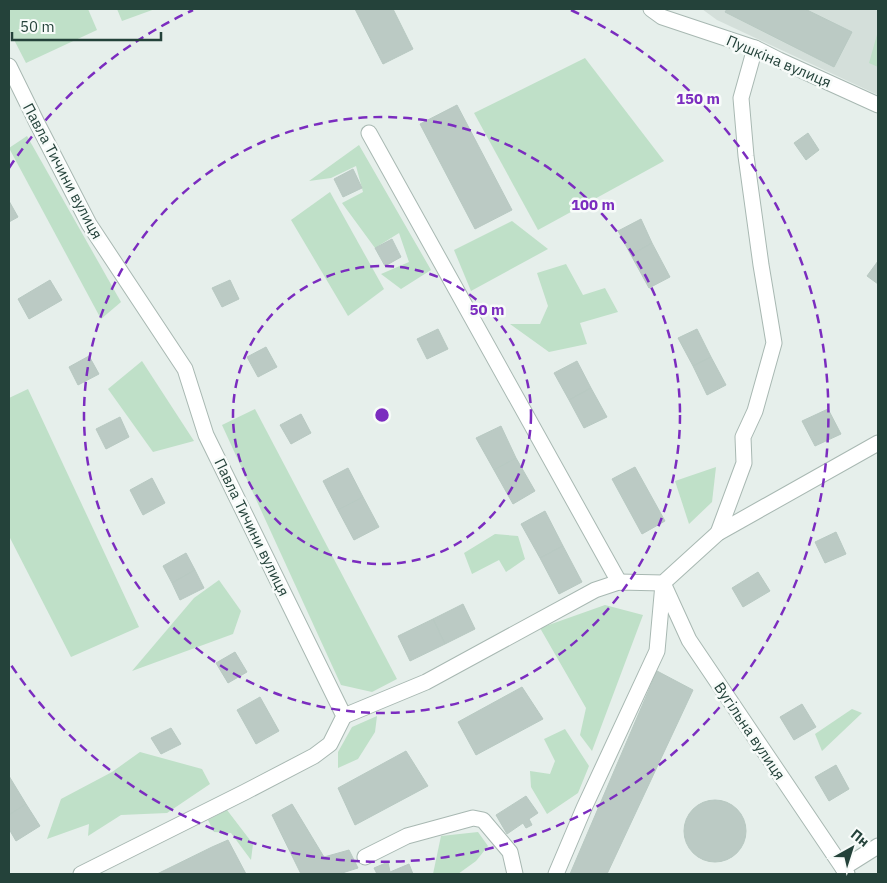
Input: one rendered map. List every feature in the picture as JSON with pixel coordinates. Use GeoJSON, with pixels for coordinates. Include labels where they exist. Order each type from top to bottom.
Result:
{"type":"FeatureCollection","features":[{"type":"Feature","properties":{"kind":"street","name":"Пушкіна вулиця"},"geometry":{"type":"LineString","coordinates":[[651,9],[662,16],[755,48],[878,105]]}},
{"type":"Feature","properties":{"kind":"street"},"geometry":{"type":"LineString","coordinates":[[718,533],[744,463],[743,437],[755,411],[774,343],[760,265],[746,156],[741,98],[755,48]]}},
{"type":"Feature","properties":{"kind":"street","name":"Павла Тичини вулиця"},"geometry":{"type":"LineString","coordinates":[[9,66],[88,224],[185,369],[206,435],[344,716]]}},
{"type":"Feature","properties":{"kind":"street"},"geometry":{"type":"LineString","coordinates":[[369,133],[619,582]]}},
{"type":"Feature","properties":{"kind":"street"},"geometry":{"type":"LineString","coordinates":[[556,874],[584,808],[657,652],[663,583],[718,533],[878,443]]}},
{"type":"Feature","properties":{"kind":"street"},"geometry":{"type":"LineString","coordinates":[[81,874],[314,756],[330,744],[344,716],[426,682],[595,590],[619,582],[663,583]]}},
{"type":"Feature","properties":{"kind":"street","name":"Вугільна вулиця"},"geometry":{"type":"LineString","coordinates":[[663,583],[689,640],[845,871]]}},
{"type":"Feature","properties":{"kind":"street"},"geometry":{"type":"LineString","coordinates":[[365,857],[407,836],[474,818],[483,820],[510,852],[515,874]]}},
{"type":"Feature","properties":{"kind":"street"},"geometry":{"type":"LineString","coordinates":[[845,871],[878,846]]}},
{"type":"Feature","properties":{"kind":"shaded area"},"geometry":{"type":"Polygon","coordinates":[[[702,9],[878,9],[878,95],[717,20],[702,9]]]}},
{"type":"Feature","properties":{"kind":"green space"},"geometry":{"type":"Polygon","coordinates":[[[9,9],[88,9],[97,30],[26,63],[9,30],[9,9]]]}},
{"type":"Feature","properties":{"kind":"green space"},"geometry":{"type":"Polygon","coordinates":[[[117,9],[155,9],[122,21],[117,9]]]}},
{"type":"Feature","properties":{"kind":"green space"},"geometry":{"type":"Polygon","coordinates":[[[878,31],[878,67],[869,63],[878,31]]]}},
{"type":"Feature","properties":{"kind":"green space"},"geometry":{"type":"Polygon","coordinates":[[[585,58],[664,161],[538,230],[474,113],[585,58]]]}},
{"type":"Feature","properties":{"kind":"green space"},"geometry":{"type":"Polygon","coordinates":[[[27,136],[121,302],[101,319],[9,148],[27,136]]]}},
{"type":"Feature","properties":{"kind":"green space"},"geometry":{"type":"Polygon","coordinates":[[[359,145],[431,270],[401,289],[381,274],[409,262],[399,233],[375,248],[342,203],[363,192],[356,166],[331,178],[309,181],[359,145]]]}},
{"type":"Feature","properties":{"kind":"green space"},"geometry":{"type":"Polygon","coordinates":[[[330,192],[384,289],[348,316],[291,220],[330,192]]]}},
{"type":"Feature","properties":{"kind":"green space"},"geometry":{"type":"Polygon","coordinates":[[[512,221],[548,249],[471,291],[454,250],[512,221]]]}},
{"type":"Feature","properties":{"kind":"green space"},"geometry":{"type":"Polygon","coordinates":[[[566,264],[583,295],[605,288],[618,312],[580,323],[587,344],[549,352],[510,324],[540,324],[548,306],[537,273],[566,264]]]}},
{"type":"Feature","properties":{"kind":"green space"},"geometry":{"type":"Polygon","coordinates":[[[142,361],[194,441],[153,452],[108,389],[142,361]]]}},
{"type":"Feature","properties":{"kind":"green space"},"geometry":{"type":"Polygon","coordinates":[[[28,389],[139,627],[71,657],[9,536],[9,398],[28,389]]]}},
{"type":"Feature","properties":{"kind":"green space"},"geometry":{"type":"Polygon","coordinates":[[[255,409],[397,679],[372,692],[341,685],[222,425],[255,409]]]}},
{"type":"Feature","properties":{"kind":"green space"},"geometry":{"type":"Polygon","coordinates":[[[716,467],[712,502],[689,524],[675,481],[716,467]]]}},
{"type":"Feature","properties":{"kind":"green space"},"geometry":{"type":"Polygon","coordinates":[[[495,534],[518,536],[525,559],[506,572],[499,560],[472,574],[464,553],[495,534]]]}},
{"type":"Feature","properties":{"kind":"green space"},"geometry":{"type":"Polygon","coordinates":[[[219,580],[241,611],[233,634],[132,671],[194,598],[219,580]]]}},
{"type":"Feature","properties":{"kind":"green space"},"geometry":{"type":"Polygon","coordinates":[[[605,605],[643,615],[592,751],[580,735],[586,708],[540,628],[605,605]]]}},
{"type":"Feature","properties":{"kind":"green space"},"geometry":{"type":"Polygon","coordinates":[[[852,709],[862,713],[822,751],[815,734],[852,709]]]}},
{"type":"Feature","properties":{"kind":"green space"},"geometry":{"type":"Polygon","coordinates":[[[377,716],[375,732],[358,759],[338,768],[338,752],[352,727],[377,716]]]}},
{"type":"Feature","properties":{"kind":"green space"},"geometry":{"type":"Polygon","coordinates":[[[565,729],[589,766],[578,793],[547,814],[531,787],[530,771],[550,774],[555,761],[544,739],[565,729]]]}},
{"type":"Feature","properties":{"kind":"green space"},"geometry":{"type":"Polygon","coordinates":[[[140,752],[202,769],[210,784],[167,813],[121,815],[88,836],[89,824],[47,839],[61,799],[112,772],[140,752]]]}},
{"type":"Feature","properties":{"kind":"green space"},"geometry":{"type":"Polygon","coordinates":[[[227,810],[253,844],[251,860],[231,833],[214,832],[208,820],[227,810]]]}},
{"type":"Feature","properties":{"kind":"green space"},"geometry":{"type":"Polygon","coordinates":[[[478,832],[488,846],[476,861],[458,874],[433,874],[441,836],[478,832]]]}},
{"type":"Feature","properties":{"kind":"building"},"geometry":{"type":"Polygon","coordinates":[[[355,9],[393,9],[413,49],[383,64],[355,9]]]}},
{"type":"Feature","properties":{"kind":"building"},"geometry":{"type":"Polygon","coordinates":[[[727,9],[805,9],[852,32],[834,67],[725,12],[727,9]]]}},
{"type":"Feature","properties":{"kind":"building"},"geometry":{"type":"Polygon","coordinates":[[[457,105],[512,210],[475,229],[420,124],[457,105]]]}},
{"type":"Feature","properties":{"kind":"building"},"geometry":{"type":"Polygon","coordinates":[[[808,133],[819,150],[806,160],[794,143],[808,133]]]}},
{"type":"Feature","properties":{"kind":"building"},"geometry":{"type":"Polygon","coordinates":[[[353,169],[362,188],[343,197],[334,179],[353,169]]]}},
{"type":"Feature","properties":{"kind":"building"},"geometry":{"type":"Polygon","coordinates":[[[9,201],[18,217],[9,222],[9,201]]]}},
{"type":"Feature","properties":{"kind":"building"},"geometry":{"type":"Polygon","coordinates":[[[641,219],[652,243],[631,255],[618,231],[641,219]]]}},
{"type":"Feature","properties":{"kind":"building"},"geometry":{"type":"Polygon","coordinates":[[[392,239],[401,257],[385,266],[375,248],[392,239]]]}},
{"type":"Feature","properties":{"kind":"building"},"geometry":{"type":"Polygon","coordinates":[[[652,243],[670,277],[649,288],[631,255],[652,243]]]}},
{"type":"Feature","properties":{"kind":"building"},"geometry":{"type":"Polygon","coordinates":[[[878,261],[878,284],[867,276],[878,261]]]}},
{"type":"Feature","properties":{"kind":"building"},"geometry":{"type":"Polygon","coordinates":[[[50,280],[62,300],[29,319],[18,299],[50,280]]]}},
{"type":"Feature","properties":{"kind":"building"},"geometry":{"type":"Polygon","coordinates":[[[230,280],[239,299],[222,307],[212,288],[230,280]]]}},
{"type":"Feature","properties":{"kind":"building"},"geometry":{"type":"Polygon","coordinates":[[[438,329],[448,349],[427,359],[417,339],[438,329]]]}},
{"type":"Feature","properties":{"kind":"building"},"geometry":{"type":"Polygon","coordinates":[[[697,329],[711,357],[693,366],[678,338],[697,329]]]}},
{"type":"Feature","properties":{"kind":"building"},"geometry":{"type":"Polygon","coordinates":[[[266,347],[277,367],[258,377],[247,357],[266,347]]]}},
{"type":"Feature","properties":{"kind":"building"},"geometry":{"type":"Polygon","coordinates":[[[89,356],[99,374],[78,385],[69,367],[89,356]]]}},
{"type":"Feature","properties":{"kind":"building"},"geometry":{"type":"Polygon","coordinates":[[[711,357],[726,385],[707,395],[693,366],[711,357]]]}},
{"type":"Feature","properties":{"kind":"building"},"geometry":{"type":"Polygon","coordinates":[[[577,361],[591,388],[569,400],[554,373],[577,361]]]}},
{"type":"Feature","properties":{"kind":"building"},"geometry":{"type":"Polygon","coordinates":[[[591,388],[607,417],[584,428],[569,400],[591,388]]]}},
{"type":"Feature","properties":{"kind":"building"},"geometry":{"type":"Polygon","coordinates":[[[828,409],[841,434],[815,446],[802,421],[828,409]]]}},
{"type":"Feature","properties":{"kind":"building"},"geometry":{"type":"Polygon","coordinates":[[[301,414],[311,433],[291,444],[280,425],[301,414]]]}},
{"type":"Feature","properties":{"kind":"building"},"geometry":{"type":"Polygon","coordinates":[[[120,417],[129,437],[106,449],[96,429],[120,417]]]}},
{"type":"Feature","properties":{"kind":"building"},"geometry":{"type":"Polygon","coordinates":[[[501,426],[516,458],[494,470],[476,438],[501,426]]]}},
{"type":"Feature","properties":{"kind":"building"},"geometry":{"type":"Polygon","coordinates":[[[516,458],[535,491],[513,504],[494,470],[516,458]]]}},
{"type":"Feature","properties":{"kind":"building"},"geometry":{"type":"Polygon","coordinates":[[[635,467],[665,521],[642,534],[612,479],[635,467]]]}},
{"type":"Feature","properties":{"kind":"building"},"geometry":{"type":"Polygon","coordinates":[[[348,468],[363,497],[338,510],[323,481],[348,468]]]}},
{"type":"Feature","properties":{"kind":"building"},"geometry":{"type":"Polygon","coordinates":[[[152,478],[165,503],[143,515],[130,490],[152,478]]]}},
{"type":"Feature","properties":{"kind":"building"},"geometry":{"type":"Polygon","coordinates":[[[363,497],[379,527],[354,540],[338,510],[363,497]]]}},
{"type":"Feature","properties":{"kind":"building"},"geometry":{"type":"Polygon","coordinates":[[[545,511],[563,546],[540,558],[521,524],[545,511]]]}},
{"type":"Feature","properties":{"kind":"building"},"geometry":{"type":"Polygon","coordinates":[[[836,532],[846,554],[825,563],[815,542],[836,532]]]}},
{"type":"Feature","properties":{"kind":"building"},"geometry":{"type":"Polygon","coordinates":[[[563,546],[582,582],[559,594],[540,558],[563,546]]]}},
{"type":"Feature","properties":{"kind":"building"},"geometry":{"type":"Polygon","coordinates":[[[186,553],[195,570],[172,583],[163,566],[186,553]]]}},
{"type":"Feature","properties":{"kind":"building"},"geometry":{"type":"Polygon","coordinates":[[[195,570],[204,588],[180,600],[172,583],[195,570]]]}},
{"type":"Feature","properties":{"kind":"building"},"geometry":{"type":"Polygon","coordinates":[[[758,572],[770,591],[743,607],[732,588],[758,572]]]}},
{"type":"Feature","properties":{"kind":"building"},"geometry":{"type":"Polygon","coordinates":[[[463,604],[475,629],[445,644],[433,619],[463,604]]]}},
{"type":"Feature","properties":{"kind":"building"},"geometry":{"type":"Polygon","coordinates":[[[433,619],[445,644],[410,661],[398,636],[433,619]]]}},
{"type":"Feature","properties":{"kind":"building"},"geometry":{"type":"Polygon","coordinates":[[[235,652],[247,672],[228,683],[216,663],[235,652]]]}},
{"type":"Feature","properties":{"kind":"building"},"geometry":{"type":"Polygon","coordinates":[[[657,671],[693,690],[607,874],[570,874],[657,671]]]}},
{"type":"Feature","properties":{"kind":"building"},"geometry":{"type":"Polygon","coordinates":[[[522,687],[543,719],[476,755],[458,722],[522,687]]]}},
{"type":"Feature","properties":{"kind":"building"},"geometry":{"type":"Polygon","coordinates":[[[260,697],[279,731],[256,744],[237,710],[260,697]]]}},
{"type":"Feature","properties":{"kind":"building"},"geometry":{"type":"Polygon","coordinates":[[[802,704],[816,727],[794,740],[780,717],[802,704]]]}},
{"type":"Feature","properties":{"kind":"building"},"geometry":{"type":"Polygon","coordinates":[[[171,728],[181,744],[161,754],[151,738],[171,728]]]}},
{"type":"Feature","properties":{"kind":"building"},"geometry":{"type":"Polygon","coordinates":[[[406,751],[428,786],[355,825],[338,788],[406,751]]]}},
{"type":"Feature","properties":{"kind":"building"},"geometry":{"type":"Polygon","coordinates":[[[836,765],[849,789],[829,801],[815,777],[836,765]]]}},
{"type":"Feature","properties":{"kind":"building"},"geometry":{"type":"Polygon","coordinates":[[[9,776],[26,804],[9,815],[9,776]]]}},
{"type":"Feature","properties":{"kind":"building"},"geometry":{"type":"Polygon","coordinates":[[[526,796],[538,813],[529,819],[532,825],[526,828],[523,823],[507,834],[496,815],[526,796]]]}},
{"type":"Feature","properties":{"kind":"building"},"geometry":{"type":"Polygon","coordinates":[[[709,800],[721,800],[737,809],[744,819],[746,831],[744,843],[737,853],[721,862],[709,862],[698,857],[689,848],[684,837],[684,825],[689,814],[698,805],[709,800]]]}},
{"type":"Feature","properties":{"kind":"building"},"geometry":{"type":"Polygon","coordinates":[[[26,804],[40,826],[16,841],[9,829],[9,815],[26,804]]]}},
{"type":"Feature","properties":{"kind":"building"},"geometry":{"type":"Polygon","coordinates":[[[292,804],[324,857],[349,850],[358,868],[339,874],[301,874],[272,815],[292,804]]]}},
{"type":"Feature","properties":{"kind":"building"},"geometry":{"type":"Polygon","coordinates":[[[228,840],[246,874],[157,874],[212,847],[228,840]]]}},
{"type":"Feature","properties":{"kind":"building"},"geometry":{"type":"Polygon","coordinates":[[[388,862],[390,872],[409,864],[413,874],[377,874],[374,868],[388,862]]]}}]}
